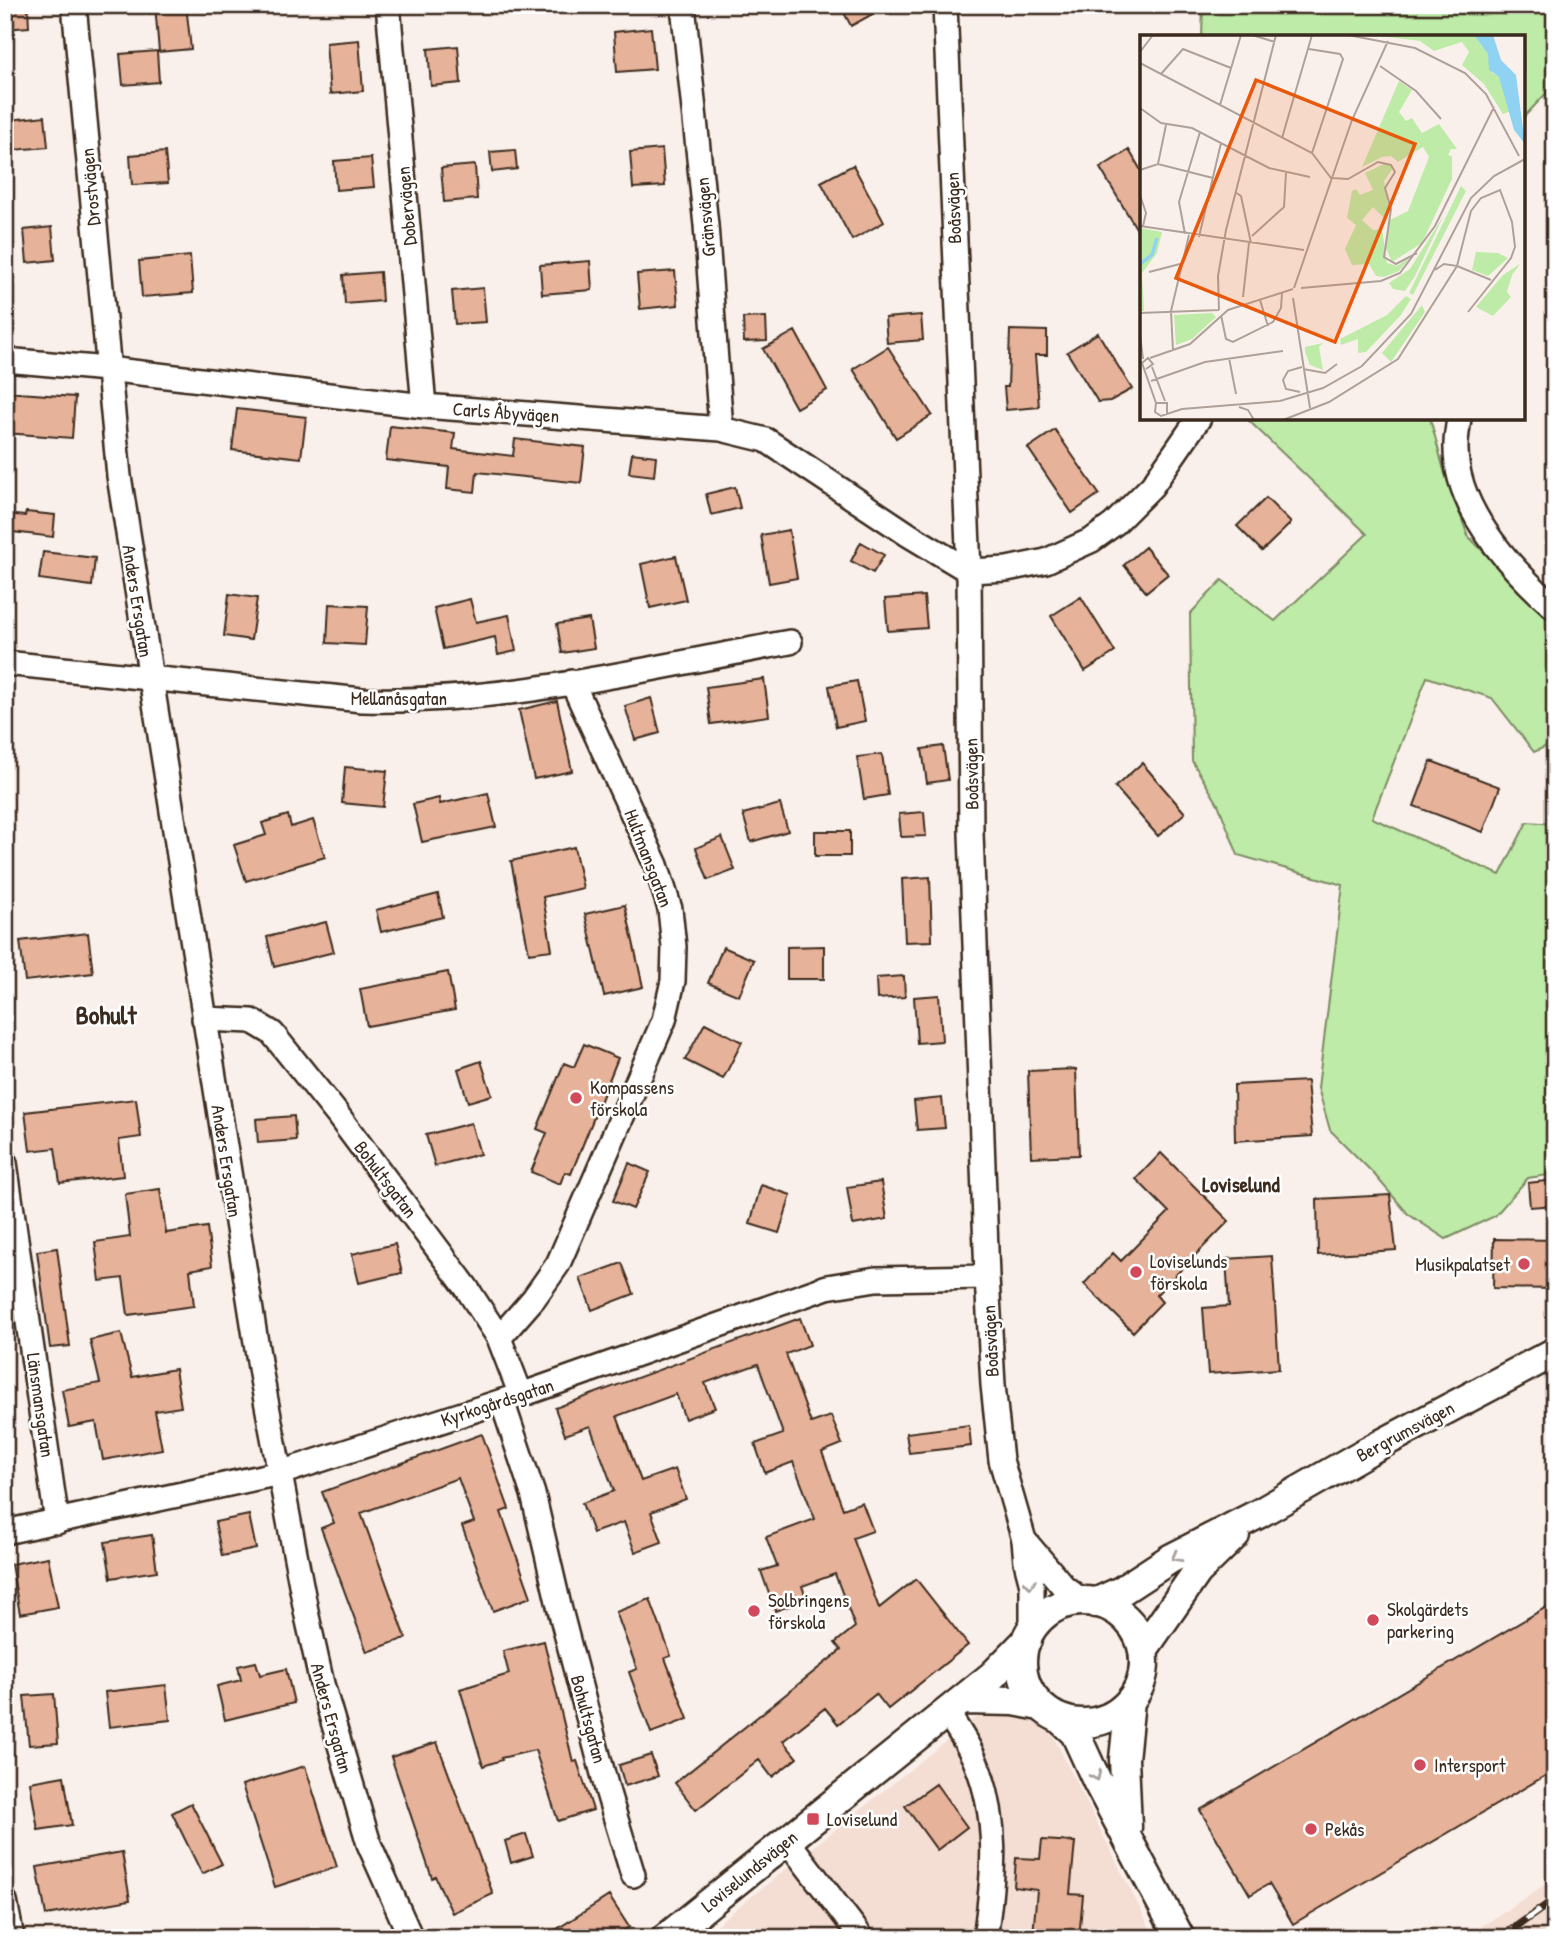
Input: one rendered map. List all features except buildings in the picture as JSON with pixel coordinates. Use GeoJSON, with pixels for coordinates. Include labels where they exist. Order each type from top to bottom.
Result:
{"type":"FeatureCollection","features":[{"type":"Feature","properties":{"kind":"street","name":"Drostvägen"},"geometry":{"type":"LineString","coordinates":[[74,5],[107,369]]}},
{"type":"Feature","properties":{"kind":"street","name":"Dobervägen"},"geometry":{"type":"LineString","coordinates":[[388,5],[424,406]]}},
{"type":"Feature","properties":{"kind":"street","name":"Gränsvägen"},"geometry":{"type":"LineString","coordinates":[[683,5],[706,225],[721,429]]}},
{"type":"Feature","properties":{"kind":"street","name":"Boåsvägen"},"geometry":{"type":"LineString","coordinates":[[945,5],[969,571],[971,833],[987,1277],[993,1385],[1001,1460],[1024,1540],[1032,1585],[1030,1634]]}},
{"type":"Feature","properties":{"kind":"street","name":"Carls Åbyvägen"},"geometry":{"type":"LineString","coordinates":[[5,360],[107,369],[424,406],[721,429],[766,440],[909,535],[969,571]]}},
{"type":"Feature","properties":{"kind":"street","name":"Anders Ersgatan"},"geometry":{"type":"LineString","coordinates":[[107,369],[119,476],[150,678],[261,1374],[280,1473],[322,1684],[349,1783],[369,1844],[411,1938]]}},
{"type":"Feature","properties":{"kind":"street"},"geometry":{"type":"LineString","coordinates":[[969,571],[1007,569],[1046,561],[1092,540],[1114,524],[1152,486],[1198,420]]}},
{"type":"Feature","properties":{"kind":"street"},"geometry":{"type":"LineString","coordinates":[[1459,420],[1455,447],[1460,477],[1473,510],[1486,534],[1509,565],[1555,608]]}},
{"type":"Feature","properties":{"kind":"street","name":"Mellanåsgatan"},"geometry":{"type":"LineString","coordinates":[[5,663],[362,701],[411,702],[471,698],[790,642]]}},
{"type":"Feature","properties":{"kind":"street","name":"Hultmansgatan"},"geometry":{"type":"LineString","coordinates":[[499,1338],[534,1298],[558,1264],[664,1020],[673,981],[674,947],[670,909],[656,865],[572,682]]}},
{"type":"Feature","properties":{"kind":"street","name":"Bohultsgatan"},"geometry":{"type":"LineString","coordinates":[[204,1020],[252,1021],[272,1034],[337,1114],[418,1222],[466,1287],[499,1338],[560,1610],[633,1875]]}},
{"type":"Feature","properties":{"kind":"street","name":"Länsmansgatan"},"geometry":{"type":"LineString","coordinates":[[5,1163],[57,1522]]}},
{"type":"Feature","properties":{"kind":"street","name":"Kyrkogårdsgatan"},"geometry":{"type":"LineString","coordinates":[[5,1532],[280,1473],[511,1398],[827,1287],[876,1279],[987,1277]]}},
{"type":"Feature","properties":{"kind":"street","name":"Bergrumsvägen"},"geometry":{"type":"LineString","coordinates":[[1089,1602],[1121,1591],[1170,1559],[1555,1352]]}},
{"type":"Feature","properties":{"kind":"street","name":"Bergrumsvägen"},"geometry":{"type":"LineString","coordinates":[[1143,1650],[1197,1572],[1258,1514]]}},
{"type":"Feature","properties":{"kind":"street","name":"Boåsvägen"},"geometry":{"type":"LineString","coordinates":[[1024,1540],[1054,1576],[1089,1602]]}},
{"type":"Feature","properties":{"kind":"street"},"geometry":{"type":"LineString","coordinates":[[985,1938],[992,1894],[995,1841],[988,1798],[955,1706],[1014,1701],[1050,1712],[1083,1723],[1102,1720],[1117,1713],[1130,1701],[1140,1685],[1143,1650],[1126,1619],[1106,1606],[1089,1602],[1056,1608],[1040,1620],[1023,1651],[1023,1675],[1027,1686],[1050,1712],[1075,1733],[1180,1938]]}},
{"type":"Feature","properties":{"kind":"street","name":"Loviselundsvägen"},"geometry":{"type":"LineString","coordinates":[[666,1938],[993,1675],[1030,1634]]}},
{"type":"Feature","properties":{"kind":"street"},"geometry":{"type":"LineString","coordinates":[[1127,1837],[1124,1759],[1130,1701]]}},
{"type":"Feature","properties":{"kind":"street"},"geometry":{"type":"LineString","coordinates":[[787,1840],[862,1938]]}},
{"type":"Feature","properties":{"kind":"street"},"geometry":{"type":"LineString","coordinates":[[5,1901],[12,1938]]}},
{"type":"Feature","properties":{"kind":"shaded area"},"geometry":{"type":"Polygon","coordinates":[[[1018,1712],[1039,1723],[1053,1736],[1154,1936],[700,1938],[972,1720],[986,1714],[1018,1712]]]}},
{"type":"Feature","properties":{"kind":"shaded area"},"geometry":{"type":"Polygon","coordinates":[[[1555,1878],[1555,1929],[1542,1938],[1464,1938],[1555,1878]]]}},
{"type":"Feature","properties":{"kind":"green space"},"geometry":{"type":"Polygon","coordinates":[[[1203,5],[1555,5],[1555,84],[1525,116],[1525,35],[1202,35],[1203,5]]]}},
{"type":"Feature","properties":{"kind":"green space"},"geometry":{"type":"Polygon","coordinates":[[[1248,420],[1431,420],[1445,474],[1468,536],[1555,625],[1555,742],[1534,752],[1492,698],[1427,677],[1372,818],[1500,875],[1527,822],[1555,824],[1555,1174],[1528,1178],[1495,1216],[1446,1239],[1408,1214],[1373,1173],[1330,1130],[1318,1088],[1343,885],[1238,855],[1218,804],[1192,761],[1190,614],[1222,580],[1275,621],[1367,534],[1248,420]]]}},
{"type":"Feature","properties":{"kind":"railway"},"geometry":{"type":"LineString","coordinates":[[1500,1938],[1555,1899]]}},
{"type":"Feature","properties":{"kind":"place","name":"Kompassens förskola"},"geometry":{"type":"Point","coordinates":[576,1098]}},
{"type":"Feature","properties":{"kind":"place","name":"Musikpalatset"},"geometry":{"type":"Point","coordinates":[1524,1264]}},
{"type":"Feature","properties":{"kind":"place","name":"Loviselunds förskola"},"geometry":{"type":"Point","coordinates":[1136,1272]}},
{"type":"Feature","properties":{"kind":"place","name":"Solbringens förskola"},"geometry":{"type":"Point","coordinates":[754,1611]}},
{"type":"Feature","properties":{"kind":"place","name":"Skolgärdets parkering"},"geometry":{"type":"Point","coordinates":[1373,1620]}},
{"type":"Feature","properties":{"kind":"place","name":"Intersport"},"geometry":{"type":"Point","coordinates":[1420,1765]}},
{"type":"Feature","properties":{"kind":"place","name":"Loviselund"},"geometry":{"type":"Point","coordinates":[813,1819]}},
{"type":"Feature","properties":{"kind":"place","name":"Pekås"},"geometry":{"type":"Point","coordinates":[1311,1829]}},
{"type":"Feature","properties":{"kind":"district","name":"Bohult"},"geometry":{"type":"Point","coordinates":[106,1015]}},
{"type":"Feature","properties":{"kind":"district","name":"Loviselund"},"geometry":{"type":"Point","coordinates":[1241,1185]}}]}
